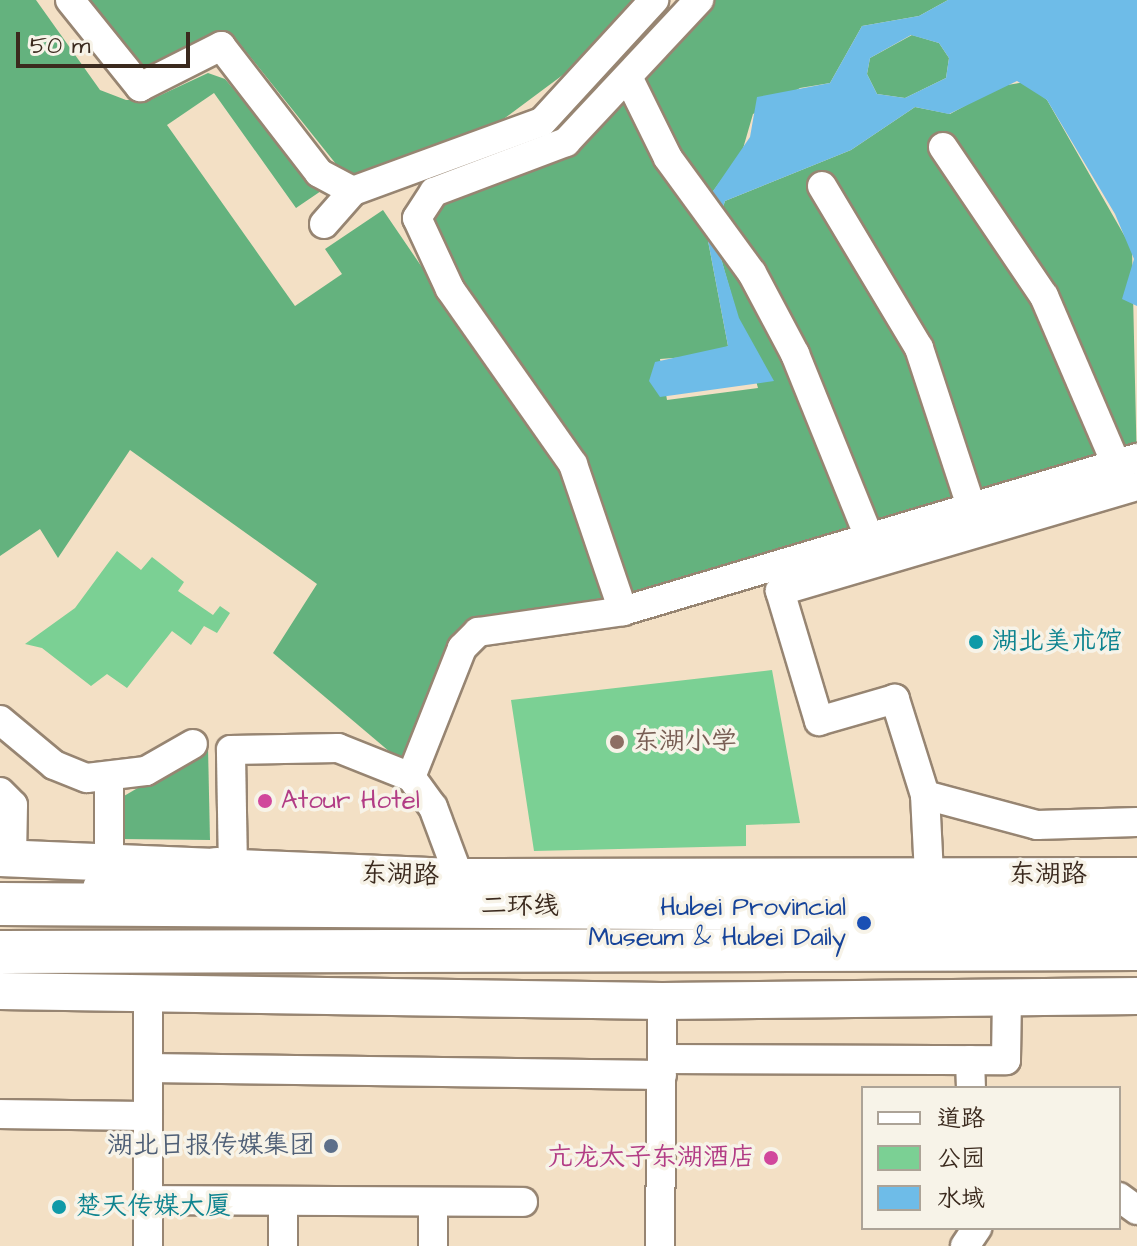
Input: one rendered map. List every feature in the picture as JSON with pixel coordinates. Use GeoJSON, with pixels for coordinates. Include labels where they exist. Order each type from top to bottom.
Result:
{"type":"FeatureCollection","features":[{"type":"Feature","properties":{"kind":"highway"},"geometry":{"type":"LineString","coordinates":[[12,904],[225,869]]}},
{"type":"Feature","properties":{"kind":"highway","name":"二环线"},"geometry":{"type":"LineString","coordinates":[[12,904],[1137,911]]}},
{"type":"Feature","properties":{"kind":"highway","name":"二环线"},"geometry":{"type":"LineString","coordinates":[[0,952],[1137,949]]}},
{"type":"Feature","properties":{"kind":"highway"},"geometry":{"type":"LineString","coordinates":[[1080,950],[1137,980]]}},
{"type":"Feature","properties":{"kind":"main road","name":"东湖路"},"geometry":{"type":"LineString","coordinates":[[6,858],[459,877],[1137,876]]}},
{"type":"Feature","properties":{"kind":"main road"},"geometry":{"type":"LineString","coordinates":[[0,991],[662,1001],[1137,996]]}},
{"type":"Feature","properties":{"kind":"lane"},"geometry":{"type":"LineString","coordinates":[[70,0],[140,87],[221,46],[319,173],[353,191]]}},
{"type":"Feature","properties":{"kind":"lane"},"geometry":{"type":"LineString","coordinates":[[324,224],[353,191],[542,122],[654,0]]}},
{"type":"Feature","properties":{"kind":"lane"},"geometry":{"type":"LineString","coordinates":[[623,611],[573,464],[450,289],[417,218],[434,192],[566,142],[699,0]]}},
{"type":"Feature","properties":{"kind":"lane"},"geometry":{"type":"LineString","coordinates":[[628,77],[711,222],[752,273],[795,354],[870,540]]}},
{"type":"Feature","properties":{"kind":"lane"},"geometry":{"type":"LineString","coordinates":[[411,777],[462,648],[478,632],[623,611],[870,540],[1127,461],[1044,296],[943,147]]}},
{"type":"Feature","properties":{"kind":"lane"},"geometry":{"type":"LineString","coordinates":[[822,186],[915,339],[972,509]]}},
{"type":"Feature","properties":{"kind":"lane"},"geometry":{"type":"LineString","coordinates":[[929,874],[925,795],[895,699],[819,721],[780,591],[1137,486]]}},
{"type":"Feature","properties":{"kind":"lane"},"geometry":{"type":"LineString","coordinates":[[0,720],[70,774],[109,779],[146,771],[193,744]]}},
{"type":"Feature","properties":{"kind":"lane"},"geometry":{"type":"LineString","coordinates":[[225,869],[231,750],[349,749],[411,777],[433,807],[459,877]]}},
{"type":"Feature","properties":{"kind":"lane"},"geometry":{"type":"LineString","coordinates":[[109,779],[109,863]]}},
{"type":"Feature","properties":{"kind":"lane"},"geometry":{"type":"LineString","coordinates":[[0,792],[13,805],[6,858]]}},
{"type":"Feature","properties":{"kind":"lane"},"geometry":{"type":"LineString","coordinates":[[925,795],[1037,825],[1137,822]]}},
{"type":"Feature","properties":{"kind":"lane"},"geometry":{"type":"LineString","coordinates":[[148,994],[148,1246]]}},
{"type":"Feature","properties":{"kind":"lane"},"geometry":{"type":"LineString","coordinates":[[148,1068],[662,1067],[971,1074],[1006,1060],[1007,998]]}},
{"type":"Feature","properties":{"kind":"lane"},"geometry":{"type":"LineString","coordinates":[[660,1246],[662,1001]]}},
{"type":"Feature","properties":{"kind":"lane"},"geometry":{"type":"LineString","coordinates":[[0,1114],[148,1116]]}},
{"type":"Feature","properties":{"kind":"lane"},"geometry":{"type":"LineString","coordinates":[[148,1200],[523,1202]]}},
{"type":"Feature","properties":{"kind":"lane"},"geometry":{"type":"LineString","coordinates":[[283,1201],[283,1246]]}},
{"type":"Feature","properties":{"kind":"lane"},"geometry":{"type":"LineString","coordinates":[[433,1202],[433,1246]]}},
{"type":"Feature","properties":{"kind":"green space"},"geometry":{"type":"Polygon","coordinates":[[[0,0],[36,0],[100,90],[126,100],[150,100],[208,73],[225,79],[321,191],[296,208],[214,93],[167,125],[295,306],[342,274],[325,249],[383,210],[560,470],[606,597],[466,626],[403,763],[273,653],[317,584],[130,450],[58,558],[40,529],[0,556],[0,0]]]}},
{"type":"Feature","properties":{"kind":"green space"},"geometry":{"type":"Polygon","coordinates":[[[87,0],[635,0],[595,51],[470,144],[358,175],[340,169],[232,34],[205,36],[155,68],[140,68],[87,0]]]}},
{"type":"Feature","properties":{"kind":"green space"},"geometry":{"type":"Polygon","coordinates":[[[708,0],[948,0],[919,16],[862,26],[830,83],[800,88],[753,114],[742,152],[711,194],[705,225],[728,346],[712,355],[660,359],[667,400],[758,388],[720,255],[716,228],[725,201],[851,150],[915,107],[950,114],[1001,86],[1025,82],[1047,100],[1132,249],[1137,470],[636,616],[579,453],[438,246],[430,206],[551,159],[708,0]]]}},
{"type":"Feature","properties":{"kind":"green space"},"geometry":{"type":"Polygon","coordinates":[[[912,35],[939,43],[949,58],[946,78],[905,98],[877,94],[867,74],[870,58],[912,35]]]}},
{"type":"Feature","properties":{"kind":"green space"},"geometry":{"type":"Polygon","coordinates":[[[117,551],[141,570],[152,557],[184,582],[178,591],[213,615],[220,606],[230,613],[217,633],[204,626],[191,645],[172,631],[127,688],[107,674],[91,686],[42,648],[25,644],[75,608],[117,551]]]}},
{"type":"Feature","properties":{"kind":"green space"},"geometry":{"type":"Polygon","coordinates":[[[772,670],[800,823],[746,825],[746,846],[534,851],[511,700],[772,670]]]}},
{"type":"Feature","properties":{"kind":"green space"},"geometry":{"type":"Polygon","coordinates":[[[208,747],[210,840],[120,839],[124,796],[208,747]]]}},
{"type":"Feature","properties":{"kind":"water"},"geometry":{"type":"Polygon","coordinates":[[[948,0],[1137,0],[1137,306],[1122,299],[1134,259],[1115,214],[1047,100],[1017,81],[949,114],[915,107],[851,150],[725,201],[716,228],[720,255],[739,318],[774,381],[660,397],[649,381],[655,362],[728,346],[705,225],[711,194],[750,137],[757,97],[830,83],[862,26],[919,16],[948,0]],[[911,35],[870,58],[867,74],[877,94],[905,98],[946,78],[949,58],[939,43],[911,35]]]}},
{"type":"Feature","properties":{"kind":"place","name":"湖北美术馆"},"geometry":{"type":"Point","coordinates":[976,642]}},
{"type":"Feature","properties":{"kind":"place","name":"东湖小学"},"geometry":{"type":"Point","coordinates":[617,742]}},
{"type":"Feature","properties":{"kind":"place","name":"Atour Hotel"},"geometry":{"type":"Point","coordinates":[265,801]}},
{"type":"Feature","properties":{"kind":"place","name":"Hubei Provincial Museum & Hubei Daily"},"geometry":{"type":"Point","coordinates":[864,923]}},
{"type":"Feature","properties":{"kind":"place","name":"湖北日报传媒集团"},"geometry":{"type":"Point","coordinates":[331,1146]}},
{"type":"Feature","properties":{"kind":"place","name":"亢龙太子东湖酒店"},"geometry":{"type":"Point","coordinates":[771,1158]}},
{"type":"Feature","properties":{"kind":"place","name":"楚天传媒大厦"},"geometry":{"type":"Point","coordinates":[59,1207]}}]}
